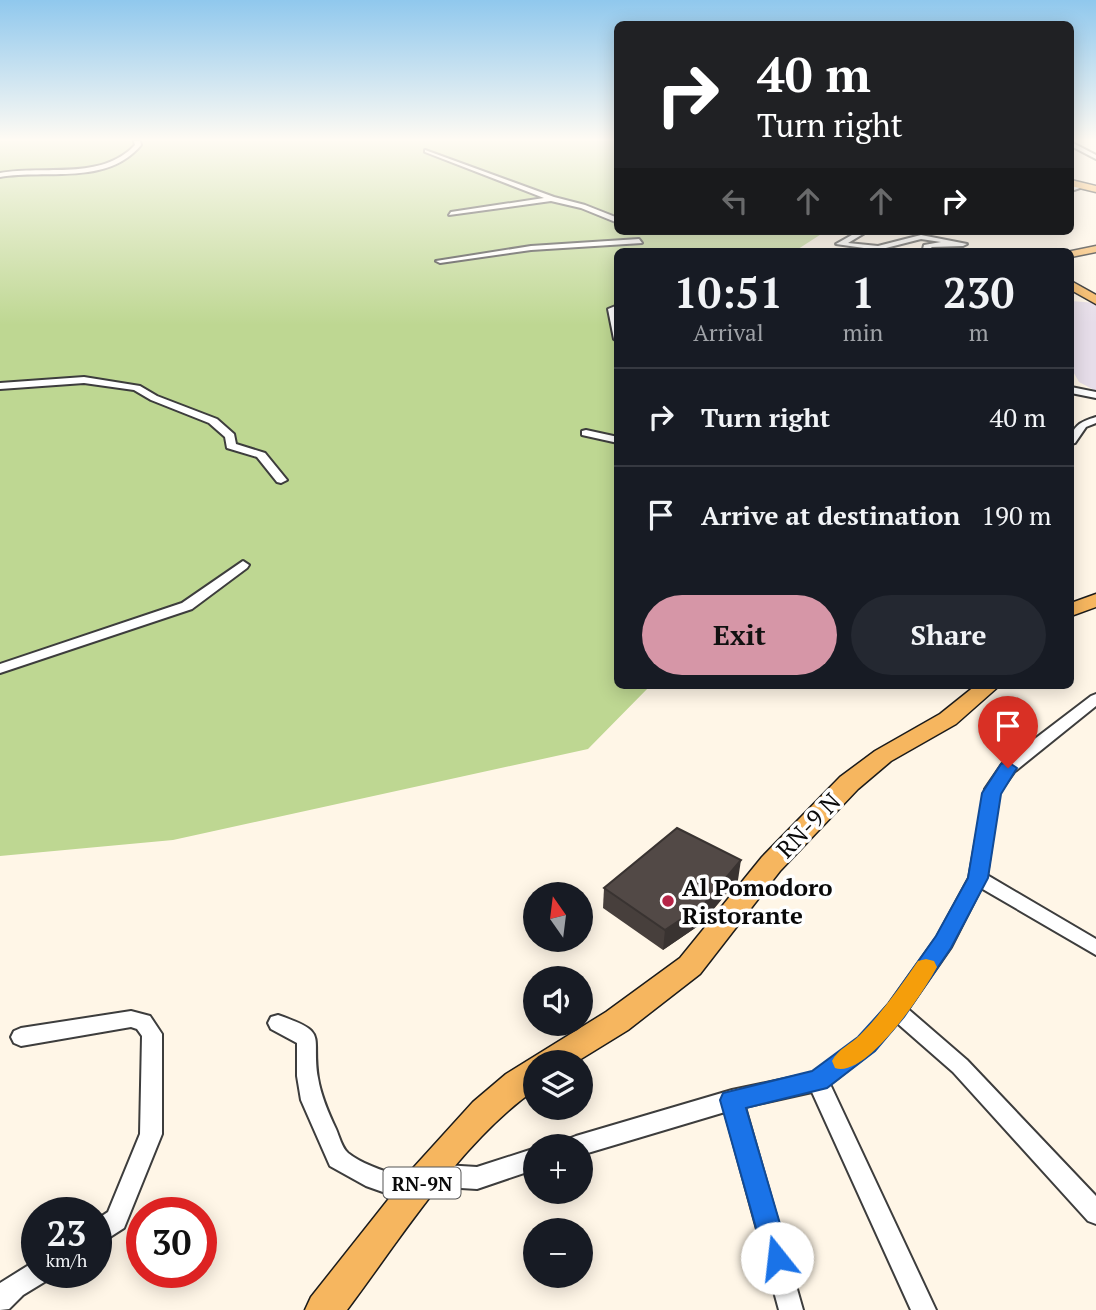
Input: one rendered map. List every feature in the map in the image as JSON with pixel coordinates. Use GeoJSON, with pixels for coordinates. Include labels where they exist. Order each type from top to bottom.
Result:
{"type":"FeatureCollection","features":[{"type":"Feature","properties":{"kind":"main road"},"geometry":{"type":"LineString","coordinates":[[1074,253],[1096,249]]}},
{"type":"Feature","properties":{"kind":"main road"},"geometry":{"type":"LineString","coordinates":[[1074,287],[1096,300]]}},
{"type":"Feature","properties":{"kind":"main road"},"geometry":{"type":"LineString","coordinates":[[1074,609],[1096,600]]}},
{"type":"Feature","properties":{"kind":"main road","name":"RN-9 N"},"geometry":{"type":"LineString","coordinates":[[570,1050],[617,1021],[690,966],[750,895],[771,864],[849,783],[883,756],[948,719],[984,689]]}},
{"type":"Feature","properties":{"kind":"main road","name":"RN-9N"},"geometry":{"type":"LineString","coordinates":[[324,1310],[463,1133],[508,1088],[523,1079]]}},
{"type":"Feature","properties":{"kind":"street"},"geometry":{"type":"LineString","coordinates":[[452,214],[531,202]]}},
{"type":"Feature","properties":{"kind":"street"},"geometry":{"type":"LineString","coordinates":[[566,202],[583,206],[614,219]]}},
{"type":"Feature","properties":{"kind":"street"},"geometry":{"type":"LineString","coordinates":[[638,248],[643,235]]}},
{"type":"Feature","properties":{"kind":"street"},"geometry":{"type":"LineString","coordinates":[[857,235],[840,244],[878,248],[921,237],[963,244],[928,245],[927,248]]}},
{"type":"Feature","properties":{"kind":"street"},"geometry":{"type":"LineString","coordinates":[[440,261],[531,248],[639,241]]}},
{"type":"Feature","properties":{"kind":"street"},"geometry":{"type":"LineString","coordinates":[[0,386],[84,380],[137,388],[154,398],[213,421],[230,436],[231,446],[261,456],[281,480]]}},
{"type":"Feature","properties":{"kind":"street"},"geometry":{"type":"LineString","coordinates":[[1074,391],[1096,395]]}},
{"type":"Feature","properties":{"kind":"street"},"geometry":{"type":"LineString","coordinates":[[1077,424],[1096,420]]}},
{"type":"Feature","properties":{"kind":"street"},"geometry":{"type":"LineString","coordinates":[[586,433],[614,439]]}},
{"type":"Feature","properties":{"kind":"street"},"geometry":{"type":"LineString","coordinates":[[0,669],[187,606],[243,565]]}},
{"type":"Feature","properties":{"kind":"street"},"geometry":{"type":"LineString","coordinates":[[593,1141],[732,1100],[818,1080],[867,1044],[896,1010],[944,942],[978,878],[991,793],[1008,768],[1096,699]]}},
{"type":"Feature","properties":{"kind":"street"},"geometry":{"type":"LineString","coordinates":[[978,878],[1096,948]]}},
{"type":"Feature","properties":{"kind":"street"},"geometry":{"type":"LineString","coordinates":[[896,1010],[960,1066],[1096,1213]]}},
{"type":"Feature","properties":{"kind":"street"},"geometry":{"type":"LineString","coordinates":[[21,1037],[131,1019],[142,1021],[152,1034],[151,1134],[116,1220],[112,1223]]}},
{"type":"Feature","properties":{"kind":"street"},"geometry":{"type":"LineString","coordinates":[[278,1023],[301,1033],[307,1040],[307,1076],[312,1100],[338,1159],[374,1178],[422,1183],[477,1178],[523,1162]]}},
{"type":"Feature","properties":{"kind":"street"},"geometry":{"type":"LineString","coordinates":[[818,1080],[924,1310]]}},
{"type":"Feature","properties":{"kind":"street"},"geometry":{"type":"LineString","coordinates":[[732,1100],[792,1310]]}},
{"type":"Feature","properties":{"kind":"street"},"geometry":{"type":"LineString","coordinates":[[0,1300],[21,1282]]}},
{"type":"Feature","properties":{"kind":"shaded area"},"geometry":{"type":"Polygon","coordinates":[[[1074,301],[1096,303],[1096,391],[1079,382],[1074,373],[1074,301]]]}},
{"type":"Feature","properties":{"kind":"green space"},"geometry":{"type":"Polygon","coordinates":[[[0,202],[614,202],[614,235],[820,235],[800,248],[614,248],[614,689],[647,689],[588,749],[173,840],[0,856],[0,202]]]}},
{"type":"Feature","properties":{"kind":"building","name":"Al Pomodoro Ristorante"},"geometry":{"type":"Polygon","coordinates":[[[677,828],[741,860],[704,904],[665,930],[604,888],[677,828]]]}},
{"type":"Feature","properties":{"kind":"slow traffic"},"geometry":{"type":"LineString","coordinates":[[844,1061],[867,1044],[896,1010],[926,967]]}},
{"type":"Feature","properties":{"kind":"place","name":"Al Pomodoro Ristorante"},"geometry":{"type":"Point","coordinates":[668,901]}},
{"type":"Feature","properties":{"kind":"route"},"geometry":{"type":"LineString","coordinates":[[777,1258],[732,1100],[818,1080],[867,1044],[896,1010],[944,942],[978,878],[991,793],[1008,768]]}}]}
